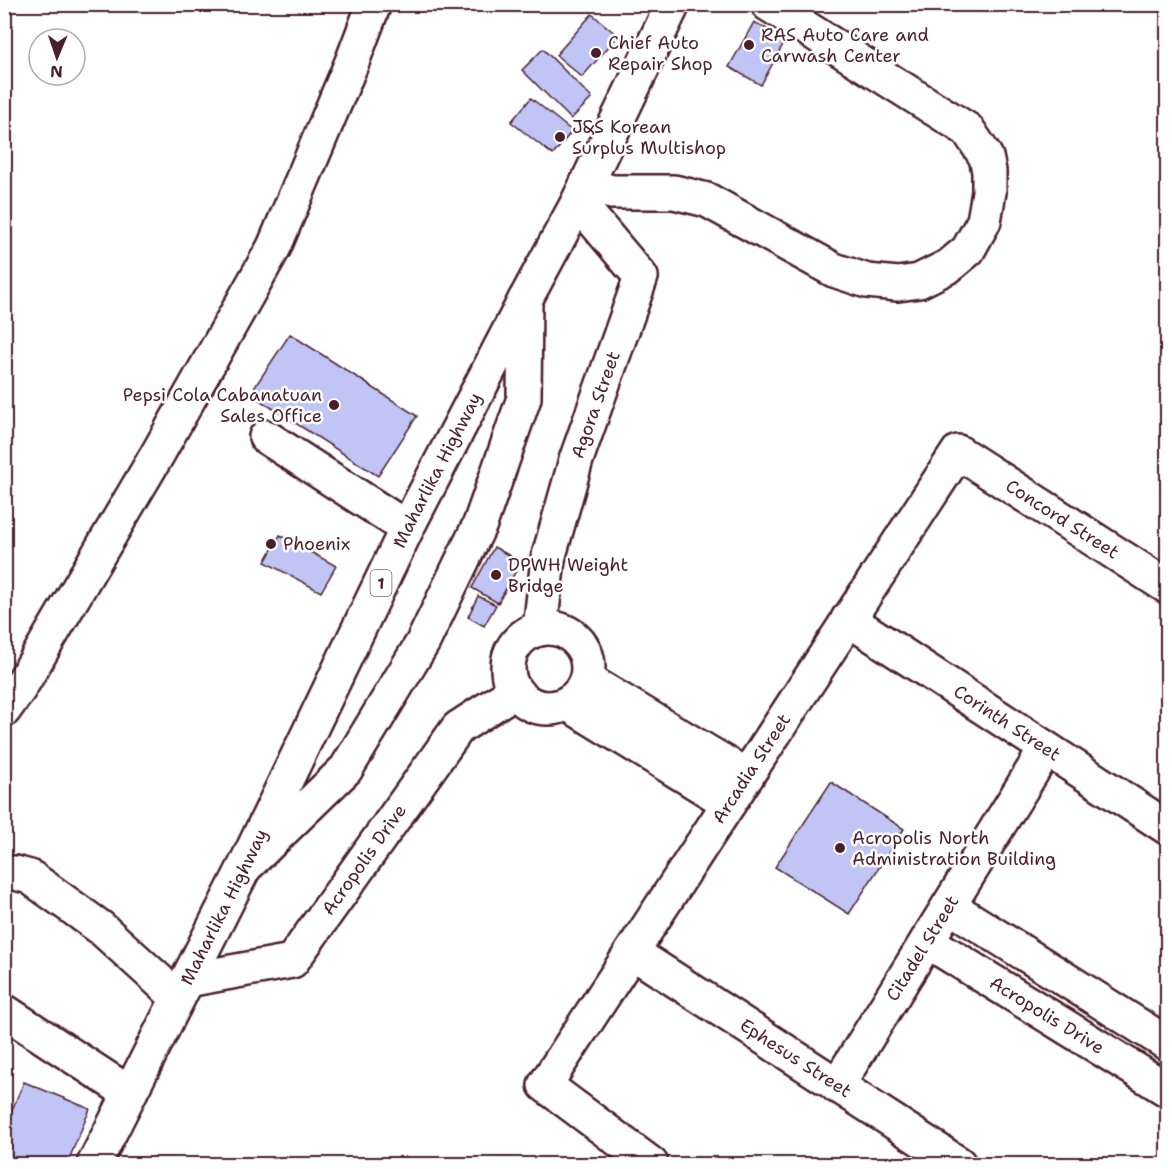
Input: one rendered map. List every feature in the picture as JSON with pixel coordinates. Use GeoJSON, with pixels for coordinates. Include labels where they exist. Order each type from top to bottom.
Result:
{"type":"FeatureCollection","features":[{"type":"Feature","properties":{"kind":"street"},"geometry":{"type":"LineString","coordinates":[[4,710],[19,689],[157,455],[273,247],[352,62],[374,4]]}},
{"type":"Feature","properties":{"kind":"street","name":"Maharlika Highway"},"geometry":{"type":"LineString","coordinates":[[94,1164],[245,866],[408,526],[582,194],[673,4]]}},
{"type":"Feature","properties":{"kind":"street"},"geometry":{"type":"LineString","coordinates":[[582,194],[674,192],[707,200],[834,270],[867,280],[898,284],[919,282],[949,266],[968,250],[984,221],[989,192],[989,171],[986,158],[968,130],[768,4]]}},
{"type":"Feature","properties":{"kind":"street","name":"Agora Street"},"geometry":{"type":"LineString","coordinates":[[540,629],[548,559],[576,460],[641,277],[582,194]]}},
{"type":"Feature","properties":{"kind":"street"},"geometry":{"type":"LineString","coordinates":[[245,866],[346,769],[423,642],[480,524],[524,398],[525,300]]}},
{"type":"Feature","properties":{"kind":"street"},"geometry":{"type":"LineString","coordinates":[[266,437],[393,519],[408,526]]}},
{"type":"Feature","properties":{"kind":"street","name":"Concord Street"},"geometry":{"type":"LineString","coordinates":[[958,452],[1167,587]]}},
{"type":"Feature","properties":{"kind":"street","name":"Arcadia Street"},"geometry":{"type":"LineString","coordinates":[[651,1164],[545,1085],[958,452]]}},
{"type":"Feature","properties":{"kind":"street","name":"Corinth Street"},"geometry":{"type":"LineString","coordinates":[[849,619],[1167,828]]}},
{"type":"Feature","properties":{"kind":"street"},"geometry":{"type":"LineString","coordinates":[[540,629],[554,629],[567,633],[578,641],[586,653],[588,666],[578,692],[556,708],[533,706],[523,700],[509,679],[508,666],[511,653],[528,633],[540,629]]}},
{"type":"Feature","properties":{"kind":"street","name":"Acropolis Drive"},"geometry":{"type":"LineString","coordinates":[[183,989],[292,961],[458,728],[515,691]]}},
{"type":"Feature","properties":{"kind":"street"},"geometry":{"type":"LineString","coordinates":[[578,692],[747,776]]}},
{"type":"Feature","properties":{"kind":"street"},"geometry":{"type":"LineString","coordinates":[[578,692],[729,803]]}},
{"type":"Feature","properties":{"kind":"street","name":"Citadel Street"},"geometry":{"type":"LineString","coordinates":[[837,1086],[1046,749]]}},
{"type":"Feature","properties":{"kind":"street"},"geometry":{"type":"LineString","coordinates":[[4,873],[30,877],[183,989]]}},
{"type":"Feature","properties":{"kind":"street"},"geometry":{"type":"LineString","coordinates":[[949,906],[1167,1044]]}},
{"type":"Feature","properties":{"kind":"street","name":"Acropolis Drive"},"geometry":{"type":"LineString","coordinates":[[927,941],[1167,1090]]}},
{"type":"Feature","properties":{"kind":"street","name":"Ephesus Street"},"geometry":{"type":"LineString","coordinates":[[632,952],[959,1164]]}},
{"type":"Feature","properties":{"kind":"street"},"geometry":{"type":"LineString","coordinates":[[4,1011],[129,1093]]}},
{"type":"Feature","properties":{"kind":"building"},"geometry":{"type":"Polygon","coordinates":[[[592,14],[618,36],[582,77],[556,55],[592,14]]]}},
{"type":"Feature","properties":{"kind":"building"},"geometry":{"type":"Polygon","coordinates":[[[754,22],[786,39],[761,85],[729,67],[754,22]]]}},
{"type":"Feature","properties":{"kind":"building"},"geometry":{"type":"Polygon","coordinates":[[[543,49],[592,98],[571,119],[522,70],[543,49]]]}},
{"type":"Feature","properties":{"kind":"building"},"geometry":{"type":"Polygon","coordinates":[[[531,98],[572,131],[553,155],[511,122],[531,98]]]}},
{"type":"Feature","properties":{"kind":"building","name":"Pepsi Cola Cabanatuan Sales Office"},"geometry":{"type":"Polygon","coordinates":[[[290,334],[417,416],[378,476],[250,394],[290,334]]]}},
{"type":"Feature","properties":{"kind":"building"},"geometry":{"type":"Polygon","coordinates":[[[280,535],[336,566],[321,592],[265,562],[280,535]]]}},
{"type":"Feature","properties":{"kind":"building","name":"DPWH Weight Bridge"},"geometry":{"type":"Polygon","coordinates":[[[494,547],[521,562],[498,603],[472,588],[494,547]]]}},
{"type":"Feature","properties":{"kind":"building"},"geometry":{"type":"Polygon","coordinates":[[[478,596],[496,605],[484,626],[468,617],[478,596]]]}},
{"type":"Feature","properties":{"kind":"building","name":"Acropolis North Administration Building"},"geometry":{"type":"Polygon","coordinates":[[[831,782],[904,829],[849,914],[775,867],[831,782]]]}},
{"type":"Feature","properties":{"kind":"building"},"geometry":{"type":"Polygon","coordinates":[[[24,1082],[90,1109],[67,1164],[4,1164],[4,1128],[24,1082]]]}},
{"type":"Feature","properties":{"kind":"place","name":"RAS Auto Care and Carwash Center"},"geometry":{"type":"Point","coordinates":[749,45]}},
{"type":"Feature","properties":{"kind":"place","name":"Chief Auto Repair Shop"},"geometry":{"type":"Point","coordinates":[596,53]}},
{"type":"Feature","properties":{"kind":"place","name":"J&S Korean Surplus Multishop"},"geometry":{"type":"Point","coordinates":[560,137]}},
{"type":"Feature","properties":{"kind":"place","name":"Pepsi Cola Cabanatuan Sales Office"},"geometry":{"type":"Point","coordinates":[334,405]}},
{"type":"Feature","properties":{"kind":"place","name":"Phoenix"},"geometry":{"type":"Point","coordinates":[271,544]}},
{"type":"Feature","properties":{"kind":"place","name":"DPWH Weight Bridge"},"geometry":{"type":"Point","coordinates":[496,575]}},
{"type":"Feature","properties":{"kind":"place","name":"Acropolis North Administration Building"},"geometry":{"type":"Point","coordinates":[840,848]}}]}
